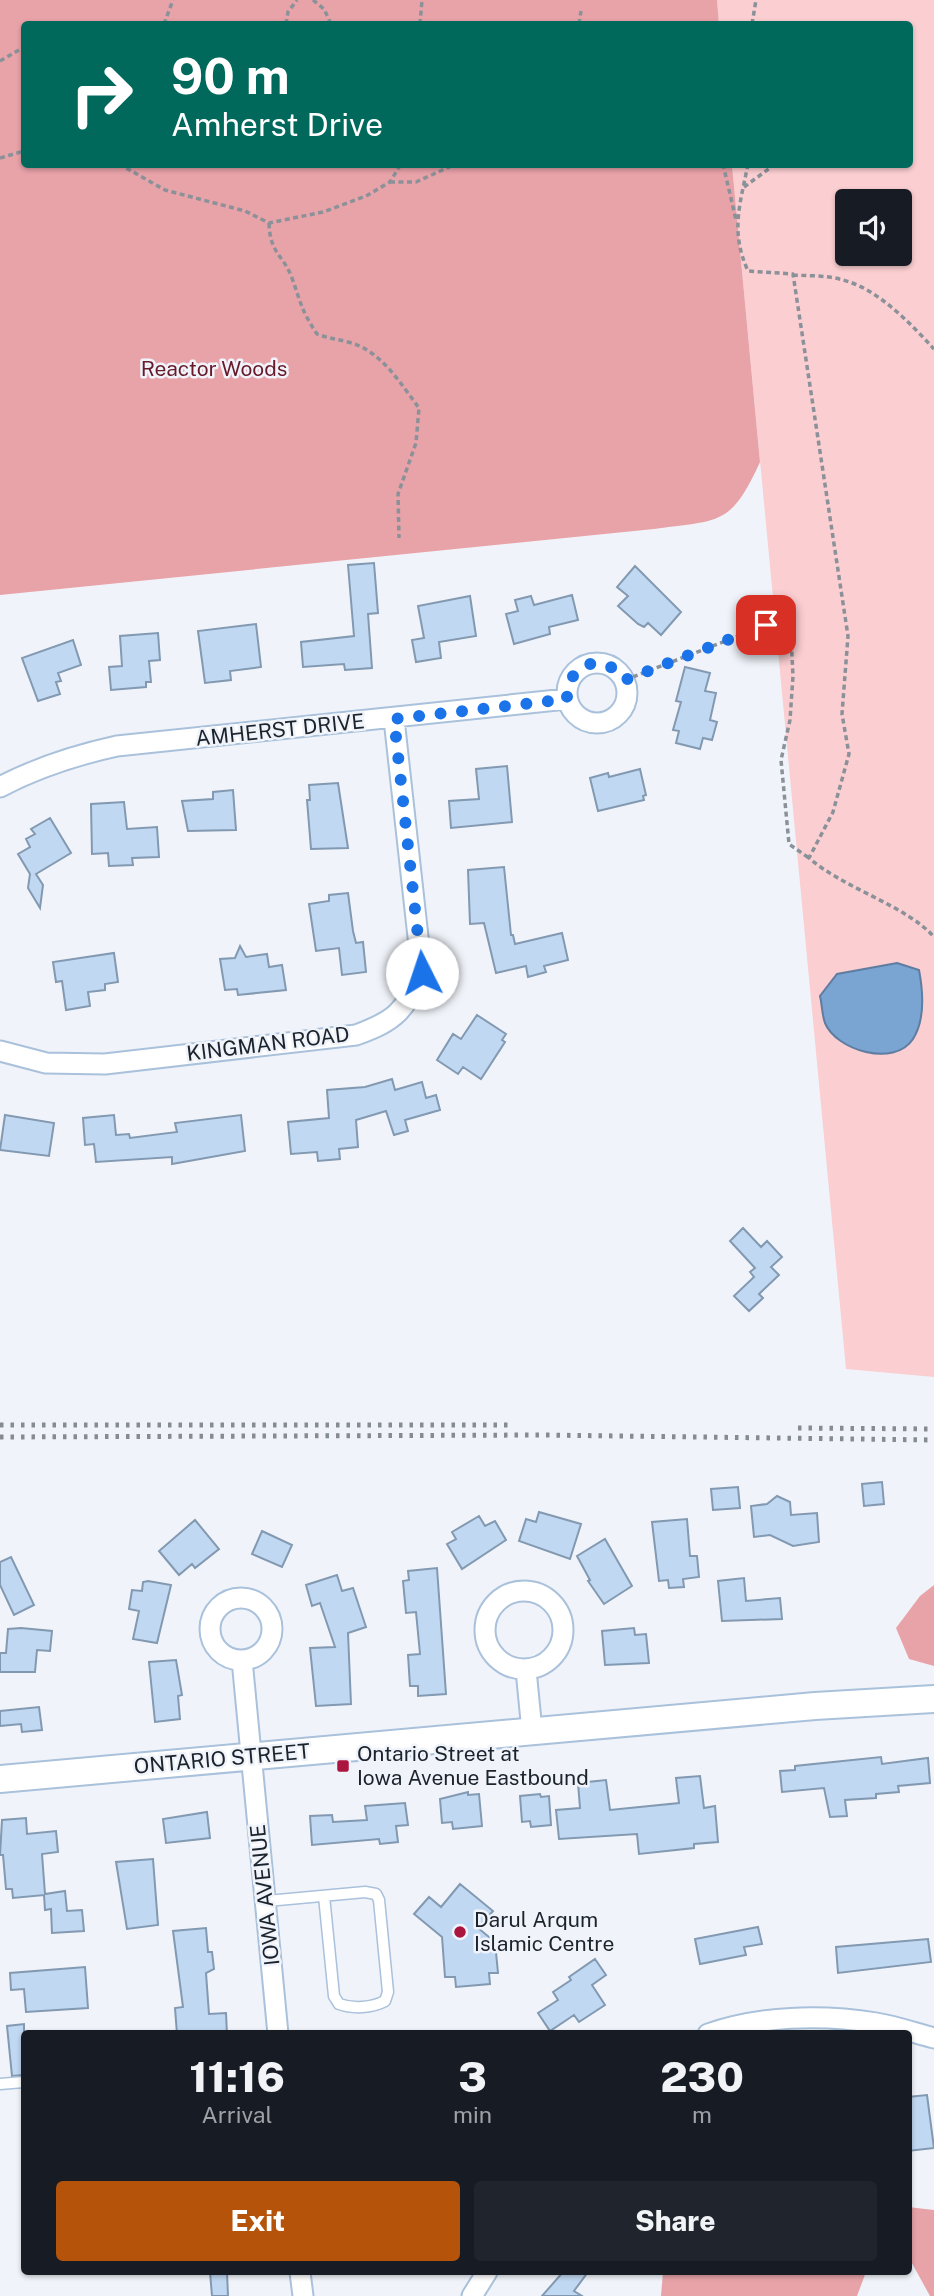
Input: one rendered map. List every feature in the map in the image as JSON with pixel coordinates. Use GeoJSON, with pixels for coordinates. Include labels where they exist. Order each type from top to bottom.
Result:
{"type":"FeatureCollection","features":[{"type":"Feature","properties":{"kind":"main road","name":"ONTARIO STREET"},"geometry":{"type":"LineString","coordinates":[[862,1703],[934,1688]]}},
{"type":"Feature","properties":{"kind":"main road","name":"ONTARIO STREET"},"geometry":{"type":"LineString","coordinates":[[0,1779],[532,1731],[934,1699]]}},
{"type":"Feature","properties":{"kind":"street"},"geometry":{"type":"LineString","coordinates":[[592,663],[611,666],[625,680],[627,700],[623,709],[607,722],[587,722],[578,716],[567,699],[569,680],[575,672],[592,663]]}},
{"type":"Feature","properties":{"kind":"street","name":"AMHERST DRIVE"},"geometry":{"type":"LineString","coordinates":[[0,787],[28,772],[75,755],[117,746],[567,699]]}},
{"type":"Feature","properties":{"kind":"street","name":"KINGMAN ROAD"},"geometry":{"type":"LineString","coordinates":[[0,1051],[46,1063],[105,1064],[356,1035],[390,1022],[410,999],[422,973],[394,719]]}},
{"type":"Feature","properties":{"kind":"street"},"geometry":{"type":"LineString","coordinates":[[518,1591],[530,1591],[552,1602],[563,1624],[563,1636],[552,1658],[542,1666],[526,1670],[506,1666],[496,1658],[485,1637],[488,1612],[506,1595],[518,1591]]}},
{"type":"Feature","properties":{"kind":"street","name":"IOWA AVENUE"},"geometry":{"type":"LineString","coordinates":[[242,1660],[278,2030]]}},
{"type":"Feature","properties":{"kind":"street"},"geometry":{"type":"LineString","coordinates":[[526,1670],[532,1731]]}},
{"type":"Feature","properties":{"kind":"street"},"geometry":{"type":"LineString","coordinates":[[726,2030],[776,2019],[841,2018],[904,2030]]}},
{"type":"Feature","properties":{"kind":"street"},"geometry":{"type":"LineString","coordinates":[[912,2032],[934,2038]]}},
{"type":"Feature","properties":{"kind":"street"},"geometry":{"type":"LineString","coordinates":[[300,2275],[303,2296]]}},
{"type":"Feature","properties":{"kind":"street"},"geometry":{"type":"LineString","coordinates":[[472,2296],[485,2275]]}},
{"type":"Feature","properties":{"kind":"lane"},"geometry":{"type":"LineString","coordinates":[[267,1901],[365,1892],[376,1894],[379,1900],[388,1992],[386,2001],[376,2006],[347,2007],[339,2004],[334,1996],[324,1896]]}},
{"type":"Feature","properties":{"kind":"lane"},"geometry":{"type":"LineString","coordinates":[[0,2084],[21,2082]]}},
{"type":"Feature","properties":{"kind":"path"},"geometry":{"type":"LineString","coordinates":[[165,21],[173,0]]}},
{"type":"Feature","properties":{"kind":"path"},"geometry":{"type":"LineString","coordinates":[[286,21],[288,12],[298,0]]}},
{"type":"Feature","properties":{"kind":"path"},"geometry":{"type":"LineString","coordinates":[[313,0],[324,9],[330,21]]}},
{"type":"Feature","properties":{"kind":"path"},"geometry":{"type":"LineString","coordinates":[[420,21],[422,0]]}},
{"type":"Feature","properties":{"kind":"path"},"geometry":{"type":"LineString","coordinates":[[752,21],[756,0]]}},
{"type":"Feature","properties":{"kind":"path"},"geometry":{"type":"LineString","coordinates":[[579,21],[581,11]]}},
{"type":"Feature","properties":{"kind":"path"},"geometry":{"type":"LineString","coordinates":[[0,61],[21,49]]}},
{"type":"Feature","properties":{"kind":"path"},"geometry":{"type":"LineString","coordinates":[[0,158],[21,152]]}},
{"type":"Feature","properties":{"kind":"path"},"geometry":{"type":"LineString","coordinates":[[126,168],[165,190],[245,211],[269,223],[323,212],[366,196],[390,182],[399,168]]}},
{"type":"Feature","properties":{"kind":"path"},"geometry":{"type":"LineString","coordinates":[[390,182],[416,182],[447,168]]}},
{"type":"Feature","properties":{"kind":"path"},"geometry":{"type":"LineString","coordinates":[[724,168],[736,221],[738,248],[748,271],[829,277],[855,284],[884,303],[934,349]]}},
{"type":"Feature","properties":{"kind":"path"},"geometry":{"type":"LineString","coordinates":[[736,221],[747,168]]}},
{"type":"Feature","properties":{"kind":"path"},"geometry":{"type":"LineString","coordinates":[[744,187],[770,168]]}},
{"type":"Feature","properties":{"kind":"path"},"geometry":{"type":"LineString","coordinates":[[269,223],[270,243],[292,276],[300,309],[317,334],[349,342],[369,351],[387,366],[419,408],[416,443],[398,494],[399,538]]}},
{"type":"Feature","properties":{"kind":"path"},"geometry":{"type":"LineString","coordinates":[[793,274],[848,636],[842,714],[849,754],[833,811],[808,858]]}},
{"type":"Feature","properties":{"kind":"path"},"geometry":{"type":"LineString","coordinates":[[625,680],[790,616],[793,676],[790,720],[781,760],[783,812],[789,844],[829,875],[919,925],[934,937]]}},
{"type":"Feature","properties":{"kind":"shaded area"},"geometry":{"type":"Polygon","coordinates":[[[717,0],[934,0],[934,1377],[846,1369],[732,168],[913,168],[913,21],[719,21],[717,0]]]}},
{"type":"Feature","properties":{"kind":"green space","name":"Reactor Woods"},"geometry":{"type":"Polygon","coordinates":[[[0,0],[717,0],[719,21],[21,21],[21,168],[732,168],[760,462],[750,483],[731,509],[709,521],[694,524],[0,595],[0,0]]]}},
{"type":"Feature","properties":{"kind":"green space"},"geometry":{"type":"Polygon","coordinates":[[[934,1585],[934,1666],[909,1659],[896,1628],[920,1596],[934,1585]]]}},
{"type":"Feature","properties":{"kind":"green space"},"geometry":{"type":"Polygon","coordinates":[[[912,2207],[934,2210],[934,2296],[930,2296],[912,2263],[912,2207]]]}},
{"type":"Feature","properties":{"kind":"green space"},"geometry":{"type":"Polygon","coordinates":[[[663,2275],[865,2275],[857,2296],[661,2296],[663,2275]]]}},
{"type":"Feature","properties":{"kind":"water"},"geometry":{"type":"Polygon","coordinates":[[[897,963],[919,970],[921,1014],[913,1039],[904,1048],[893,1053],[880,1054],[853,1048],[831,1033],[823,1017],[820,996],[837,974],[897,963]]]}},
{"type":"Feature","properties":{"kind":"building"},"geometry":{"type":"Polygon","coordinates":[[[374,563],[378,613],[368,614],[372,668],[345,670],[344,664],[303,667],[301,642],[354,636],[348,565],[374,563]]]}},
{"type":"Feature","properties":{"kind":"building"},"geometry":{"type":"Polygon","coordinates":[[[635,566],[681,612],[661,635],[648,623],[644,627],[638,624],[618,606],[628,596],[617,587],[635,566]]]}},
{"type":"Feature","properties":{"kind":"building"},"geometry":{"type":"Polygon","coordinates":[[[572,595],[578,620],[549,627],[550,634],[514,644],[506,614],[518,611],[515,600],[531,596],[534,605],[572,595]]]}},
{"type":"Feature","properties":{"kind":"building"},"geometry":{"type":"Polygon","coordinates":[[[470,596],[476,636],[439,642],[441,658],[416,662],[412,640],[424,638],[418,606],[470,596]]]}},
{"type":"Feature","properties":{"kind":"building"},"geometry":{"type":"Polygon","coordinates":[[[256,624],[261,667],[230,671],[231,680],[205,683],[198,631],[256,624]]]}},
{"type":"Feature","properties":{"kind":"building"},"geometry":{"type":"Polygon","coordinates":[[[158,633],[160,660],[149,661],[151,682],[146,682],[146,687],[111,690],[109,667],[122,666],[120,636],[158,633]]]}},
{"type":"Feature","properties":{"kind":"building"},"geometry":{"type":"Polygon","coordinates":[[[73,640],[81,665],[58,673],[61,681],[56,682],[60,694],[38,701],[22,658],[73,640]]]}},
{"type":"Feature","properties":{"kind":"building"},"geometry":{"type":"Polygon","coordinates":[[[685,667],[710,673],[705,691],[716,693],[710,720],[717,722],[712,740],[703,738],[700,749],[676,743],[679,731],[673,730],[681,702],[676,701],[685,667]]]}},
{"type":"Feature","properties":{"kind":"building"},"geometry":{"type":"Polygon","coordinates":[[[507,766],[512,822],[451,828],[449,801],[479,799],[476,769],[507,766]]]}},
{"type":"Feature","properties":{"kind":"building"},"geometry":{"type":"Polygon","coordinates":[[[640,769],[646,795],[643,796],[644,800],[598,811],[590,778],[608,773],[609,777],[640,769]]]}},
{"type":"Feature","properties":{"kind":"building"},"geometry":{"type":"Polygon","coordinates":[[[338,783],[348,848],[311,849],[307,800],[310,800],[309,785],[338,783]]]}},
{"type":"Feature","properties":{"kind":"building"},"geometry":{"type":"Polygon","coordinates":[[[233,790],[236,830],[188,831],[182,801],[213,799],[213,792],[233,790]]]}},
{"type":"Feature","properties":{"kind":"building"},"geometry":{"type":"Polygon","coordinates":[[[124,802],[127,829],[157,827],[159,857],[132,858],[133,865],[109,866],[108,853],[92,854],[91,804],[124,802]]]}},
{"type":"Feature","properties":{"kind":"building"},"geometry":{"type":"Polygon","coordinates":[[[50,818],[71,853],[36,874],[43,885],[40,908],[28,888],[30,874],[18,854],[30,847],[26,839],[35,834],[31,829],[50,818]]]}},
{"type":"Feature","properties":{"kind":"building"},"geometry":{"type":"Polygon","coordinates":[[[504,867],[511,935],[515,944],[562,933],[568,960],[544,966],[546,972],[528,977],[526,966],[496,973],[484,923],[470,924],[468,870],[504,867]]]}},
{"type":"Feature","properties":{"kind":"building"},"geometry":{"type":"Polygon","coordinates":[[[348,893],[356,943],[363,942],[366,972],[342,975],[339,948],[316,951],[309,904],[329,901],[329,895],[348,893]]]}},
{"type":"Feature","properties":{"kind":"building"},"geometry":{"type":"Polygon","coordinates":[[[240,946],[246,957],[267,954],[269,967],[282,965],[286,990],[238,995],[237,989],[225,990],[220,959],[235,958],[240,946]]]}},
{"type":"Feature","properties":{"kind":"building"},"geometry":{"type":"Polygon","coordinates":[[[114,953],[118,982],[105,984],[105,990],[88,992],[90,1006],[66,1010],[62,981],[56,982],[53,962],[114,953]]]}},
{"type":"Feature","properties":{"kind":"building"},"geometry":{"type":"Polygon","coordinates":[[[477,1015],[506,1034],[502,1040],[505,1042],[481,1079],[463,1067],[458,1074],[437,1060],[453,1034],[461,1039],[477,1015]]]}},
{"type":"Feature","properties":{"kind":"building"},"geometry":{"type":"Polygon","coordinates":[[[392,1079],[395,1090],[422,1082],[426,1098],[436,1095],[440,1110],[405,1120],[408,1131],[394,1135],[386,1111],[356,1120],[358,1147],[339,1149],[340,1159],[318,1161],[317,1152],[291,1154],[288,1122],[329,1118],[327,1090],[365,1087],[392,1079]]]}},
{"type":"Feature","properties":{"kind":"building"},"geometry":{"type":"Polygon","coordinates":[[[5,1115],[54,1123],[49,1156],[0,1150],[5,1115]]]}},
{"type":"Feature","properties":{"kind":"building"},"geometry":{"type":"Polygon","coordinates":[[[114,1115],[116,1135],[129,1134],[130,1138],[177,1132],[175,1123],[241,1115],[245,1151],[172,1164],[172,1157],[96,1162],[94,1144],[85,1145],[83,1118],[114,1115]]]}},
{"type":"Feature","properties":{"kind":"building"},"geometry":{"type":"Polygon","coordinates":[[[743,1228],[761,1247],[767,1241],[782,1257],[771,1267],[779,1275],[759,1294],[763,1298],[749,1311],[734,1296],[754,1277],[750,1272],[755,1268],[730,1241],[743,1228]]]}},
{"type":"Feature","properties":{"kind":"building"},"geometry":{"type":"Polygon","coordinates":[[[882,1482],[884,1504],[864,1506],[862,1484],[882,1482]]]}},
{"type":"Feature","properties":{"kind":"building"},"geometry":{"type":"Polygon","coordinates":[[[738,1487],[740,1508],[713,1510],[711,1489],[738,1487]]]}},
{"type":"Feature","properties":{"kind":"building"},"geometry":{"type":"Polygon","coordinates":[[[777,1496],[790,1502],[791,1515],[817,1513],[819,1542],[793,1546],[770,1535],[754,1537],[751,1506],[767,1504],[777,1496]]]}},
{"type":"Feature","properties":{"kind":"building"},"geometry":{"type":"Polygon","coordinates":[[[539,1512],[581,1524],[570,1559],[519,1541],[526,1519],[536,1522],[539,1512]]]}},
{"type":"Feature","properties":{"kind":"building"},"geometry":{"type":"Polygon","coordinates":[[[479,1516],[485,1526],[495,1521],[506,1540],[462,1569],[447,1544],[456,1539],[452,1532],[479,1516]]]}},
{"type":"Feature","properties":{"kind":"building"},"geometry":{"type":"Polygon","coordinates":[[[687,1519],[690,1556],[697,1556],[699,1577],[683,1579],[684,1587],[669,1588],[668,1580],[659,1581],[652,1522],[687,1519]]]}},
{"type":"Feature","properties":{"kind":"building"},"geometry":{"type":"Polygon","coordinates":[[[195,1520],[219,1549],[195,1568],[192,1564],[179,1575],[159,1551],[195,1520]]]}},
{"type":"Feature","properties":{"kind":"building"},"geometry":{"type":"Polygon","coordinates":[[[262,1531],[292,1545],[282,1567],[252,1554],[262,1531]]]}},
{"type":"Feature","properties":{"kind":"building"},"geometry":{"type":"Polygon","coordinates":[[[605,1539],[632,1586],[604,1604],[588,1581],[590,1580],[577,1556],[605,1539]]]}},
{"type":"Feature","properties":{"kind":"building"},"geometry":{"type":"Polygon","coordinates":[[[11,1557],[34,1605],[14,1615],[0,1585],[0,1562],[11,1557]]]}},
{"type":"Feature","properties":{"kind":"building"},"geometry":{"type":"Polygon","coordinates":[[[437,1568],[446,1694],[418,1696],[418,1686],[410,1686],[408,1655],[420,1654],[416,1612],[406,1613],[403,1581],[409,1580],[408,1571],[437,1568]]]}},
{"type":"Feature","properties":{"kind":"building"},"geometry":{"type":"Polygon","coordinates":[[[337,1575],[342,1591],[353,1588],[366,1627],[348,1633],[351,1704],[316,1706],[310,1648],[335,1647],[320,1603],[312,1606],[306,1585],[337,1575]]]}},
{"type":"Feature","properties":{"kind":"building"},"geometry":{"type":"Polygon","coordinates":[[[744,1578],[746,1601],[780,1598],[782,1619],[722,1621],[718,1581],[744,1578]]]}},
{"type":"Feature","properties":{"kind":"building"},"geometry":{"type":"Polygon","coordinates":[[[143,1582],[171,1585],[157,1643],[133,1639],[139,1611],[129,1609],[132,1590],[142,1591],[143,1582]]]}},
{"type":"Feature","properties":{"kind":"building"},"geometry":{"type":"Polygon","coordinates":[[[634,1628],[635,1635],[646,1634],[649,1663],[605,1665],[602,1631],[634,1628]]]}},
{"type":"Feature","properties":{"kind":"building"},"geometry":{"type":"Polygon","coordinates":[[[8,1629],[52,1631],[50,1651],[37,1650],[35,1672],[0,1672],[0,1653],[6,1653],[8,1629]]]}},
{"type":"Feature","properties":{"kind":"building"},"geometry":{"type":"Polygon","coordinates":[[[176,1660],[182,1695],[178,1696],[180,1719],[155,1722],[149,1662],[176,1660]]]}},
{"type":"Feature","properties":{"kind":"building"},"geometry":{"type":"Polygon","coordinates":[[[39,1707],[42,1730],[22,1732],[21,1724],[0,1726],[0,1711],[39,1707]]]}},
{"type":"Feature","properties":{"kind":"building"},"geometry":{"type":"Polygon","coordinates":[[[881,1757],[882,1764],[928,1758],[930,1783],[898,1786],[899,1792],[876,1794],[876,1798],[845,1800],[847,1816],[830,1817],[824,1788],[782,1792],[780,1771],[795,1770],[795,1766],[881,1757]]]}},
{"type":"Feature","properties":{"kind":"building"},"geometry":{"type":"Polygon","coordinates":[[[700,1776],[704,1808],[715,1806],[718,1842],[694,1844],[694,1848],[639,1854],[637,1834],[559,1839],[556,1810],[580,1808],[578,1783],[606,1780],[610,1810],[679,1803],[676,1778],[700,1776]]]}},
{"type":"Feature","properties":{"kind":"building"},"geometry":{"type":"Polygon","coordinates":[[[468,1792],[468,1795],[479,1794],[482,1826],[453,1829],[452,1822],[442,1823],[440,1799],[468,1792]]]}},
{"type":"Feature","properties":{"kind":"building"},"geometry":{"type":"Polygon","coordinates":[[[540,1794],[541,1797],[549,1796],[551,1825],[531,1827],[530,1821],[522,1822],[520,1796],[540,1794]]]}},
{"type":"Feature","properties":{"kind":"building"},"geometry":{"type":"Polygon","coordinates":[[[405,1803],[408,1825],[396,1826],[398,1842],[380,1844],[379,1839],[312,1845],[310,1816],[332,1815],[333,1822],[367,1820],[365,1806],[405,1803]]]}},
{"type":"Feature","properties":{"kind":"building"},"geometry":{"type":"Polygon","coordinates":[[[207,1812],[210,1838],[166,1843],[163,1819],[207,1812]]]}},
{"type":"Feature","properties":{"kind":"building"},"geometry":{"type":"Polygon","coordinates":[[[26,1818],[27,1834],[56,1831],[58,1852],[42,1854],[45,1894],[65,1891],[67,1911],[82,1910],[84,1931],[52,1933],[51,1909],[45,1910],[44,1895],[13,1898],[12,1889],[6,1889],[3,1855],[0,1855],[2,1820],[26,1818]]]}},
{"type":"Feature","properties":{"kind":"building"},"geometry":{"type":"Polygon","coordinates":[[[153,1859],[158,1925],[127,1929],[116,1862],[153,1859]]]}},
{"type":"Feature","properties":{"kind":"building","name":"Darul Arqum Islamic Centre"},"geometry":{"type":"Polygon","coordinates":[[[460,1884],[493,1911],[478,1928],[495,1942],[498,1973],[489,1973],[490,1984],[456,1987],[455,1977],[445,1977],[442,1937],[414,1914],[429,1897],[441,1907],[460,1884]]]}},
{"type":"Feature","properties":{"kind":"building"},"geometry":{"type":"Polygon","coordinates":[[[758,1927],[762,1944],[744,1947],[746,1955],[700,1964],[695,1939],[758,1927]]]}},
{"type":"Feature","properties":{"kind":"building"},"geometry":{"type":"Polygon","coordinates":[[[206,1928],[208,1952],[212,1952],[214,1969],[206,1973],[209,2014],[226,2013],[227,2030],[177,2030],[175,2008],[183,2007],[173,1931],[206,1928]]]}},
{"type":"Feature","properties":{"kind":"building"},"geometry":{"type":"Polygon","coordinates":[[[928,1939],[931,1962],[838,1973],[836,1947],[928,1939]]]}},
{"type":"Feature","properties":{"kind":"building"},"geometry":{"type":"Polygon","coordinates":[[[595,1959],[606,1975],[592,1985],[605,2005],[579,2022],[574,2015],[549,2030],[538,2013],[558,2000],[553,1992],[571,1980],[569,1977],[595,1959]]]}},
{"type":"Feature","properties":{"kind":"building"},"geometry":{"type":"Polygon","coordinates":[[[85,1967],[88,2008],[26,2012],[24,1989],[11,1990],[10,1973],[85,1967]]]}},
{"type":"Feature","properties":{"kind":"building"},"geometry":{"type":"Polygon","coordinates":[[[24,2024],[24,2030],[21,2030],[21,2075],[12,2076],[7,2026],[24,2024]]]}},
{"type":"Feature","properties":{"kind":"building"},"geometry":{"type":"Polygon","coordinates":[[[927,2095],[934,2148],[912,2151],[912,2097],[927,2095]]]}},
{"type":"Feature","properties":{"kind":"building"},"geometry":{"type":"Polygon","coordinates":[[[210,2275],[227,2275],[228,2296],[212,2296],[210,2275]]]}},
{"type":"Feature","properties":{"kind":"building"},"geometry":{"type":"Polygon","coordinates":[[[560,2275],[586,2275],[574,2291],[582,2296],[542,2296],[560,2275]]]}},
{"type":"Feature","properties":{"kind":"railway"},"geometry":{"type":"LineString","coordinates":[[0,1425],[514,1425]]}},
{"type":"Feature","properties":{"kind":"railway"},"geometry":{"type":"LineString","coordinates":[[798,1428],[934,1429]]}},
{"type":"Feature","properties":{"kind":"railway"},"geometry":{"type":"LineString","coordinates":[[0,1437],[541,1435],[934,1440]]}},
{"type":"Feature","properties":{"kind":"place","name":"Ontario Street at Iowa Avenue Eastbound"},"geometry":{"type":"Point","coordinates":[343,1766]}},
{"type":"Feature","properties":{"kind":"place","name":"Darul Arqum Islamic Centre"},"geometry":{"type":"Point","coordinates":[460,1932]}},
{"type":"Feature","properties":{"kind":"route"},"geometry":{"type":"LineString","coordinates":[[422,973],[394,719],[567,699],[569,680],[583,666],[602,663],[619,671],[625,680],[766,625]]}}]}
